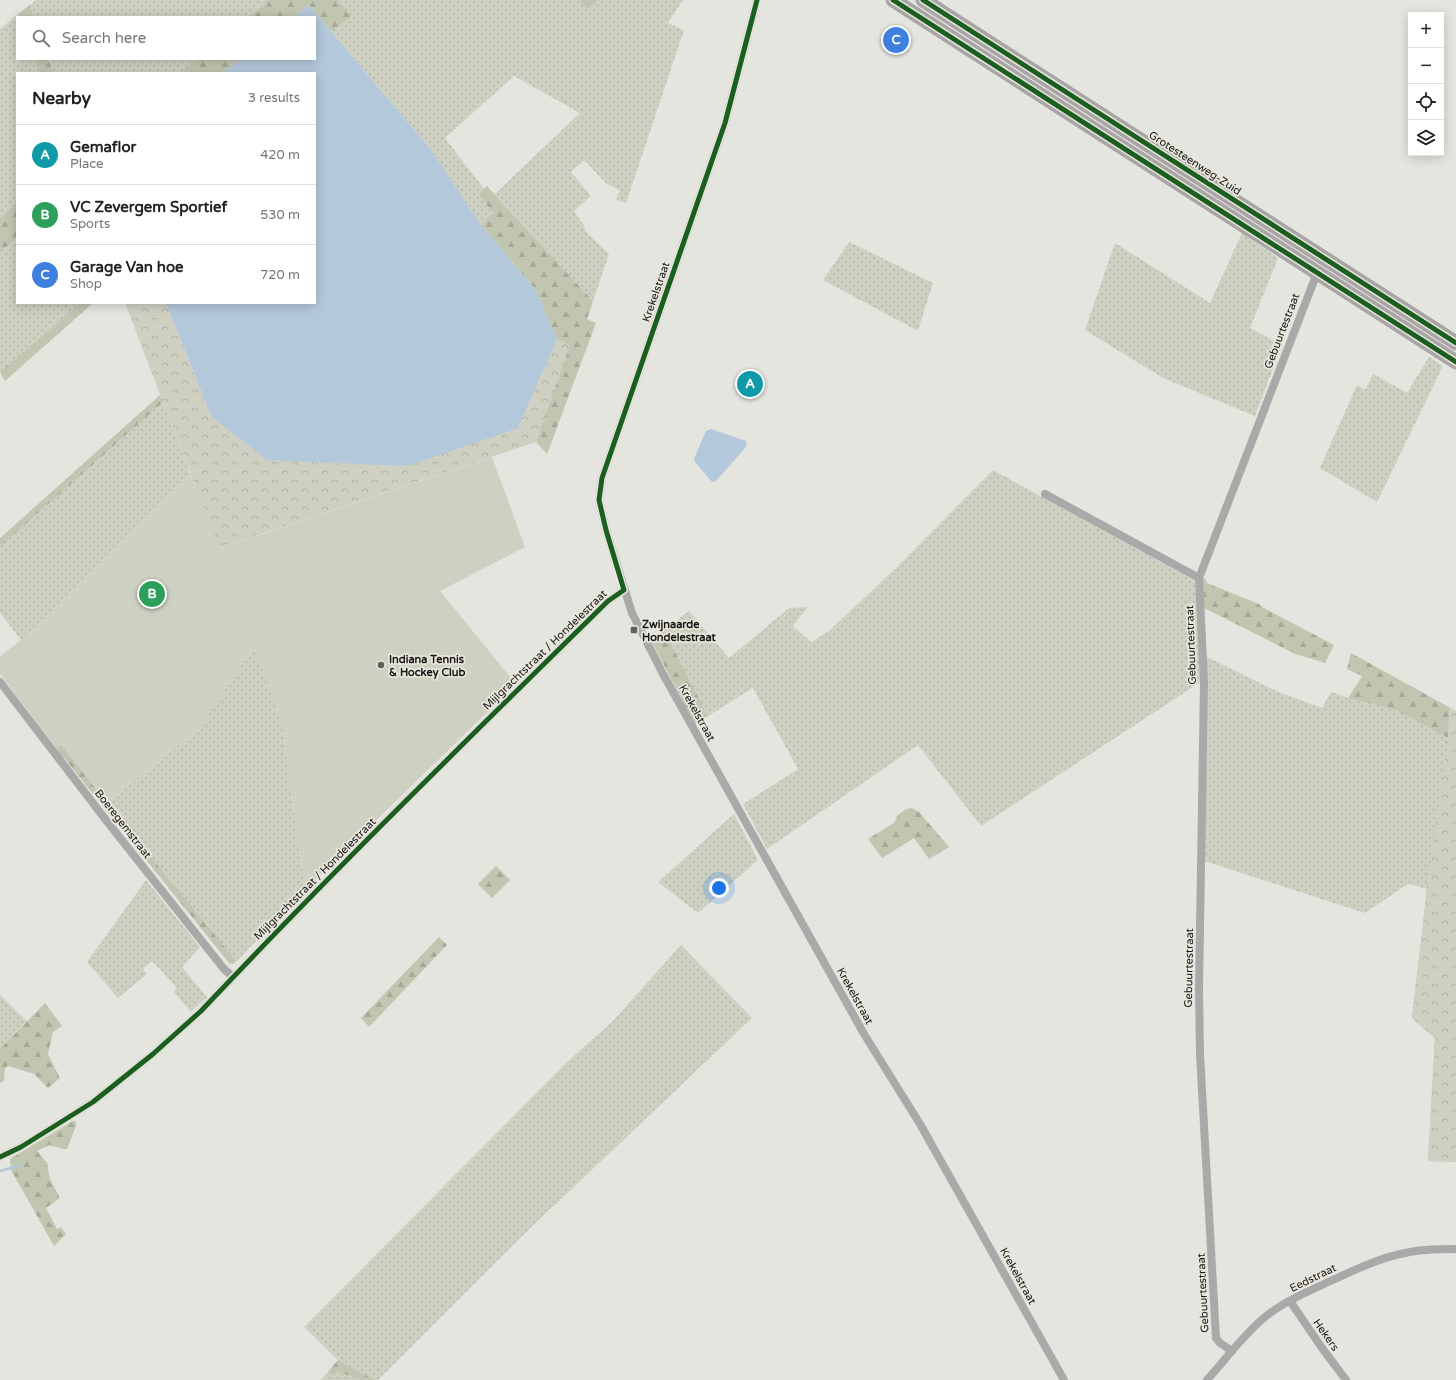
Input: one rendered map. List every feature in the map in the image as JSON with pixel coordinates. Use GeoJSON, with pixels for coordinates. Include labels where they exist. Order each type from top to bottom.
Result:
{"type":"FeatureCollection","features":[{"type":"Feature","properties":{"kind":"highway"},"geometry":{"type":"LineString","coordinates":[[893,0],[1456,362]]}},
{"type":"Feature","properties":{"kind":"highway","name":"Grotesteenweg-Zuid"},"geometry":{"type":"LineString","coordinates":[[923,0],[1456,343]]}},
{"type":"Feature","properties":{"kind":"street","name":"Krekelstraat"},"geometry":{"type":"LineString","coordinates":[[757,0],[725,123],[602,478],[599,500],[606,530],[624,590],[637,623],[663,674],[795,913],[864,1034],[924,1131],[1064,1380]]}},
{"type":"Feature","properties":{"kind":"street","name":"Gebuurtestraat"},"geometry":{"type":"LineString","coordinates":[[1232,1351],[1220,1343],[1216,1338],[1200,1054],[1199,990],[1204,681],[1199,578],[1317,273]]}},
{"type":"Feature","properties":{"kind":"street"},"geometry":{"type":"LineString","coordinates":[[1045,494],[1199,578]]}},
{"type":"Feature","properties":{"kind":"street","name":"Mijlgrachtstraat / Hondelestraat"},"geometry":{"type":"LineString","coordinates":[[0,1157],[21,1147],[110,1090],[180,1031],[316,892],[528,680],[608,601],[624,590]]}},
{"type":"Feature","properties":{"kind":"street","name":"Boeregemstraat"},"geometry":{"type":"LineString","coordinates":[[0,682],[114,831],[224,969],[233,977]]}},
{"type":"Feature","properties":{"kind":"street","name":"Eedstraat"},"geometry":{"type":"LineString","coordinates":[[1207,1380],[1247,1334],[1277,1308],[1290,1301],[1351,1271],[1391,1256],[1405,1252],[1456,1249]]}},
{"type":"Feature","properties":{"kind":"street","name":"Hekers"},"geometry":{"type":"LineString","coordinates":[[1290,1301],[1346,1380]]}},
{"type":"Feature","properties":{"kind":"green space"},"geometry":{"type":"Polygon","coordinates":[[[36,0],[269,0],[249,16],[34,16],[30,5],[36,0]]]}},
{"type":"Feature","properties":{"kind":"green space"},"geometry":{"type":"Polygon","coordinates":[[[269,0],[338,0],[351,17],[331,31],[309,5],[295,16],[249,16],[269,0]]]}},
{"type":"Feature","properties":{"kind":"green space"},"geometry":{"type":"Polygon","coordinates":[[[338,0],[579,0],[587,10],[598,0],[683,0],[668,23],[684,30],[626,203],[616,200],[620,190],[607,184],[584,160],[571,172],[591,196],[574,211],[583,224],[586,232],[609,254],[593,301],[495,194],[580,113],[514,76],[445,138],[484,189],[479,194],[493,213],[481,225],[432,151],[331,31],[350,17],[338,0]]]}},
{"type":"Feature","properties":{"kind":"green space"},"geometry":{"type":"Polygon","coordinates":[[[579,0],[598,0],[587,10],[579,0]]]}},
{"type":"Feature","properties":{"kind":"green space"},"geometry":{"type":"Polygon","coordinates":[[[30,5],[34,16],[19,16],[18,14],[30,5]]]}},
{"type":"Feature","properties":{"kind":"green space"},"geometry":{"type":"Polygon","coordinates":[[[18,14],[19,16],[16,16],[16,60],[34,60],[39,72],[16,72],[16,204],[0,218],[0,29],[18,14]]]}},
{"type":"Feature","properties":{"kind":"green space"},"geometry":{"type":"Polygon","coordinates":[[[34,60],[48,60],[53,72],[39,72],[34,60]]]}},
{"type":"Feature","properties":{"kind":"green space"},"geometry":{"type":"Polygon","coordinates":[[[48,60],[195,60],[180,72],[53,72],[48,60]]]}},
{"type":"Feature","properties":{"kind":"green space"},"geometry":{"type":"Polygon","coordinates":[[[195,60],[240,60],[224,72],[180,72],[195,60]]]}},
{"type":"Feature","properties":{"kind":"green space"},"geometry":{"type":"Polygon","coordinates":[[[487,186],[593,301],[587,319],[596,323],[547,454],[536,442],[569,346],[557,339],[535,289],[481,225],[493,213],[479,194],[487,186]]]}},
{"type":"Feature","properties":{"kind":"green space"},"geometry":{"type":"Polygon","coordinates":[[[16,204],[16,239],[0,252],[0,218],[16,204]]]}},
{"type":"Feature","properties":{"kind":"green space"},"geometry":{"type":"Polygon","coordinates":[[[1242,233],[1278,258],[1250,328],[1282,345],[1255,416],[1163,378],[1085,330],[1115,243],[1210,303],[1242,233]]]}},
{"type":"Feature","properties":{"kind":"green space"},"geometry":{"type":"Polygon","coordinates":[[[16,239],[16,304],[79,304],[0,372],[0,252],[16,239]]]}},
{"type":"Feature","properties":{"kind":"green space"},"geometry":{"type":"Polygon","coordinates":[[[849,242],[933,283],[918,331],[823,280],[849,242]]]}},
{"type":"Feature","properties":{"kind":"green space"},"geometry":{"type":"Polygon","coordinates":[[[79,304],[92,304],[5,381],[0,372],[79,304]]]}},
{"type":"Feature","properties":{"kind":"green space"},"geometry":{"type":"Polygon","coordinates":[[[125,304],[166,304],[211,416],[518,428],[557,339],[570,345],[536,442],[219,548],[125,304]]]}},
{"type":"Feature","properties":{"kind":"green space"},"geometry":{"type":"Polygon","coordinates":[[[1429,357],[1443,366],[1377,502],[1320,468],[1357,385],[1365,390],[1373,374],[1407,393],[1429,357]]]}},
{"type":"Feature","properties":{"kind":"green space"},"geometry":{"type":"Polygon","coordinates":[[[160,395],[163,402],[0,547],[0,538],[160,395]]]}},
{"type":"Feature","properties":{"kind":"green space"},"geometry":{"type":"Polygon","coordinates":[[[163,402],[191,476],[21,640],[0,613],[0,547],[163,402]]]}},
{"type":"Feature","properties":{"kind":"green space","name":"Indiana Tennis & Hockey Club"},"geometry":{"type":"Polygon","coordinates":[[[492,457],[525,547],[440,591],[516,684],[305,890],[282,724],[254,646],[208,716],[209,717],[199,729],[107,803],[61,744],[56,748],[0,674],[0,656],[21,640],[191,476],[220,548],[492,457]]]}},
{"type":"Feature","properties":{"kind":"green space"},"geometry":{"type":"Polygon","coordinates":[[[993,470],[1197,582],[1202,681],[981,826],[918,745],[767,849],[743,804],[798,769],[753,688],[708,716],[664,630],[689,611],[729,658],[789,608],[808,607],[793,626],[811,642],[829,631],[898,566],[993,470]]]}},
{"type":"Feature","properties":{"kind":"green space"},"geometry":{"type":"Polygon","coordinates":[[[1205,578],[1207,583],[1259,604],[1334,645],[1325,663],[1295,654],[1204,608],[1203,579],[1205,578]]]}},
{"type":"Feature","properties":{"kind":"green space"},"geometry":{"type":"Polygon","coordinates":[[[664,630],[708,716],[695,724],[650,639],[664,630]]]}},
{"type":"Feature","properties":{"kind":"green space"},"geometry":{"type":"Polygon","coordinates":[[[254,646],[282,724],[305,890],[236,962],[107,803],[199,729],[254,646]]]}},
{"type":"Feature","properties":{"kind":"green space"},"geometry":{"type":"Polygon","coordinates":[[[1351,653],[1456,711],[1456,1162],[1428,1161],[1435,1038],[1412,1018],[1427,889],[1448,738],[1396,710],[1348,698],[1362,676],[1347,669],[1351,653]]]}},
{"type":"Feature","properties":{"kind":"green space"},"geometry":{"type":"Polygon","coordinates":[[[1207,657],[1276,691],[1322,708],[1331,692],[1348,698],[1396,710],[1448,738],[1427,889],[1408,884],[1365,913],[1204,861],[1207,657]]]}},
{"type":"Feature","properties":{"kind":"green space"},"geometry":{"type":"Polygon","coordinates":[[[1449,707],[1456,711],[1456,1162],[1428,1161],[1435,1038],[1412,1018],[1427,889],[1448,738],[1449,707]]]}},
{"type":"Feature","properties":{"kind":"green space"},"geometry":{"type":"Polygon","coordinates":[[[61,744],[107,803],[236,961],[233,964],[229,963],[56,748],[61,744]]]}},
{"type":"Feature","properties":{"kind":"green space"},"geometry":{"type":"Polygon","coordinates":[[[912,808],[919,812],[949,847],[929,859],[914,838],[882,858],[868,839],[894,823],[897,816],[906,809],[912,808]]]}},
{"type":"Feature","properties":{"kind":"green space"},"geometry":{"type":"Polygon","coordinates":[[[734,814],[758,860],[698,913],[658,882],[734,814]]]}},
{"type":"Feature","properties":{"kind":"green space"},"geometry":{"type":"Polygon","coordinates":[[[496,866],[510,880],[492,898],[478,884],[496,866]]]}},
{"type":"Feature","properties":{"kind":"green space"},"geometry":{"type":"Polygon","coordinates":[[[146,880],[200,947],[182,967],[207,997],[191,1012],[174,992],[177,988],[152,961],[143,969],[147,974],[118,998],[87,962],[146,880]]]}},
{"type":"Feature","properties":{"kind":"green space"},"geometry":{"type":"Polygon","coordinates":[[[439,937],[447,945],[369,1027],[361,1018],[439,937]]]}},
{"type":"Feature","properties":{"kind":"green space"},"geometry":{"type":"Polygon","coordinates":[[[681,945],[752,1018],[520,1238],[378,1380],[375,1380],[338,1360],[304,1327],[567,1062],[611,1023],[681,945]]]}},
{"type":"Feature","properties":{"kind":"green space"},"geometry":{"type":"Polygon","coordinates":[[[0,995],[27,1021],[0,1049],[0,995]]]}},
{"type":"Feature","properties":{"kind":"green space"},"geometry":{"type":"Polygon","coordinates":[[[45,1003],[62,1026],[53,1032],[48,1054],[60,1078],[48,1088],[34,1074],[8,1066],[5,1068],[4,1081],[0,1083],[0,1049],[45,1003]]]}},
{"type":"Feature","properties":{"kind":"green space"},"geometry":{"type":"Polygon","coordinates":[[[73,1121],[76,1122],[76,1126],[67,1149],[49,1145],[37,1151],[47,1163],[50,1179],[60,1198],[46,1208],[57,1229],[61,1227],[66,1234],[54,1246],[11,1170],[10,1159],[73,1121]]]}},
{"type":"Feature","properties":{"kind":"green space"},"geometry":{"type":"Polygon","coordinates":[[[338,1360],[375,1380],[361,1380],[339,1372],[330,1375],[327,1373],[338,1360]]]}},
{"type":"Feature","properties":{"kind":"green space"},"geometry":{"type":"Polygon","coordinates":[[[339,1372],[361,1380],[321,1380],[327,1373],[330,1375],[339,1372]]]}},
{"type":"Feature","properties":{"kind":"water"},"geometry":{"type":"Polygon","coordinates":[[[309,5],[432,151],[481,225],[535,289],[557,339],[518,428],[407,466],[267,460],[211,416],[166,304],[316,304],[316,72],[224,72],[240,60],[316,60],[316,16],[295,16],[309,5]]]}},
{"type":"Feature","properties":{"kind":"water"},"geometry":{"type":"Polygon","coordinates":[[[711,429],[746,441],[746,447],[716,481],[712,482],[694,459],[706,431],[711,429]]]}},
{"type":"Feature","properties":{"kind":"waterway"},"geometry":{"type":"LineString","coordinates":[[0,1171],[21,1165]]}},
{"type":"Feature","properties":{"kind":"cycle path"},"geometry":{"type":"LineString","coordinates":[[0,1157],[21,1147],[93,1102],[153,1054],[201,1011],[301,907],[454,753],[608,601],[624,590],[606,530],[599,500],[602,478],[725,123],[757,0]]}},
{"type":"Feature","properties":{"kind":"cycle path"},"geometry":{"type":"LineString","coordinates":[[893,0],[1456,362]]}},
{"type":"Feature","properties":{"kind":"cycle path"},"geometry":{"type":"LineString","coordinates":[[923,0],[1456,343]]}},
{"type":"Feature","properties":{"kind":"place","name":"Garage Van hoe"},"geometry":{"type":"Point","coordinates":[896,40]}},
{"type":"Feature","properties":{"kind":"place","name":"Gemaflor"},"geometry":{"type":"Point","coordinates":[750,384]}},
{"type":"Feature","properties":{"kind":"place","name":"VC Zevergem Sportief"},"geometry":{"type":"Point","coordinates":[152,594]}},
{"type":"Feature","properties":{"kind":"place","name":"Zwijnaarde Hondelestraat"},"geometry":{"type":"Point","coordinates":[634,630]}},
{"type":"Feature","properties":{"kind":"place","name":"Indiana Tennis & Hockey Club"},"geometry":{"type":"Point","coordinates":[381,665]}}]}
